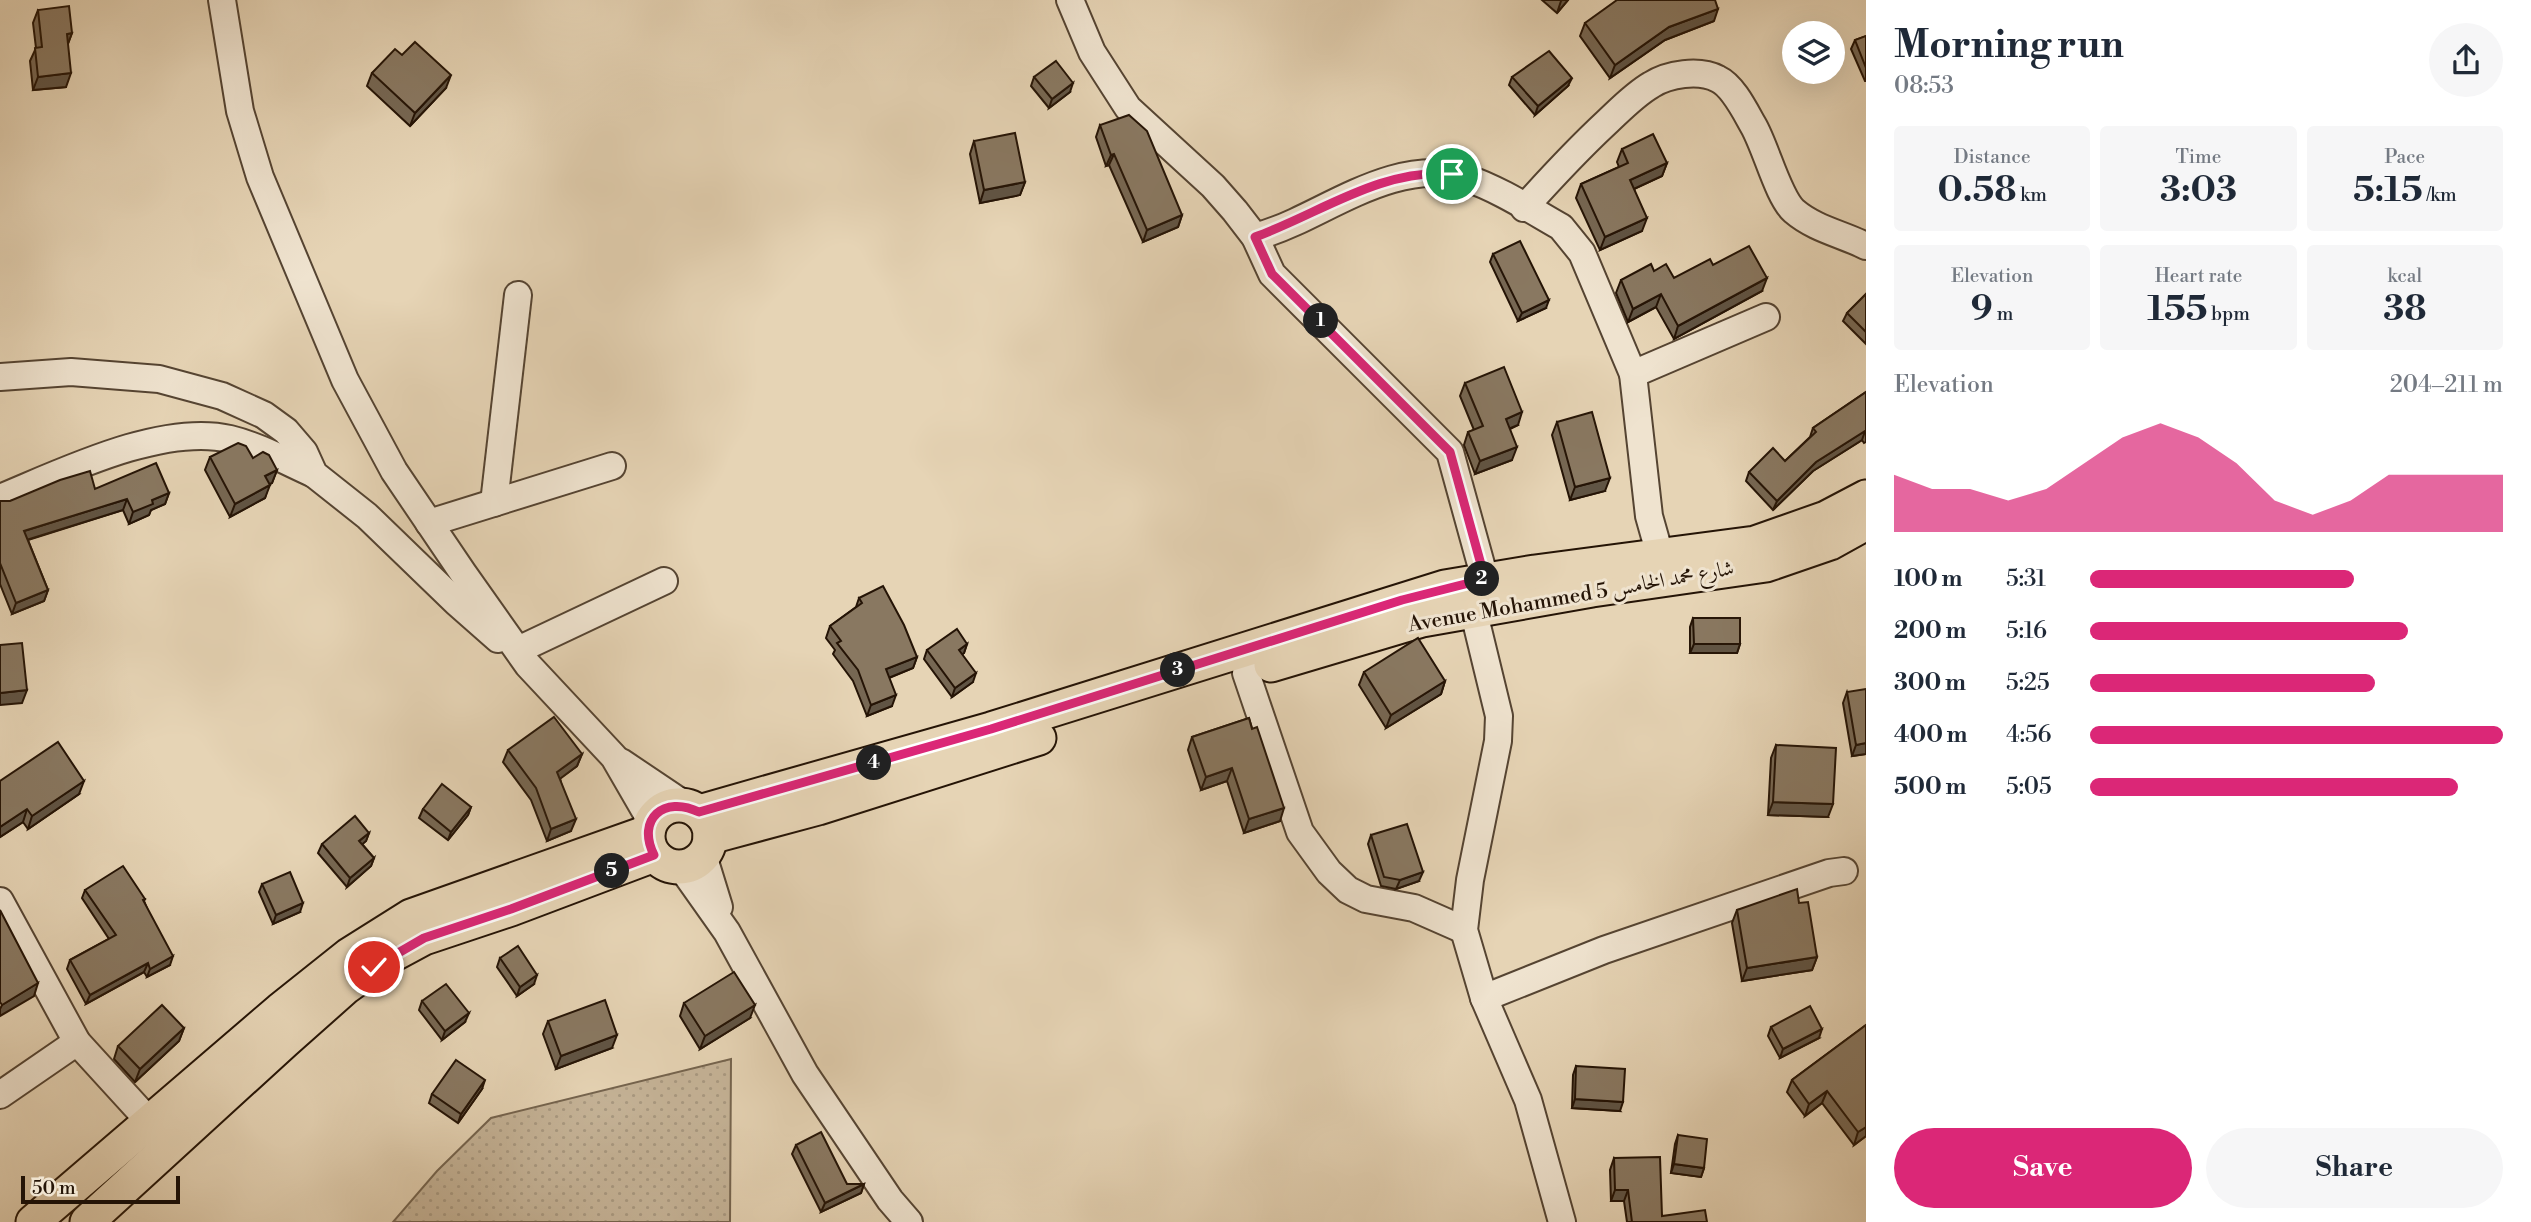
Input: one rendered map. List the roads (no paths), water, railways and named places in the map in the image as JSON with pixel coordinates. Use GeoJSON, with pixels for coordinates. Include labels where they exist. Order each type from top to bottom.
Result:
{"type":"FeatureCollection","features":[{"type":"Feature","properties":{"kind":"main road","name":"Avenue Mohammed 5 شارع محمد الخامس"},"geometry":{"type":"LineString","coordinates":[[33,1222],[280,1010],[349,954],[411,915],[679,836],[991,729],[1423,593],[1485,579],[1755,543],[1826,519],[1866,497]]}},
{"type":"Feature","properties":{"kind":"main road","name":"Avenue Mohammed 5 شارع محمد الخامس"},"geometry":{"type":"LineString","coordinates":[[87,1222],[285,1041],[385,958],[424,938],[511,909],[679,836],[818,808],[1422,620],[1473,609],[1766,565],[1830,542],[1866,523]]}},
{"type":"Feature","properties":{"kind":"street"},"geometry":{"type":"LineString","coordinates":[[222,0],[240,111],[260,177],[345,380],[394,471],[523,658]]}},
{"type":"Feature","properties":{"kind":"street"},"geometry":{"type":"LineString","coordinates":[[1070,0],[1092,52],[1128,108],[1213,186],[1255,237],[1272,274],[1450,452],[1485,579]]}},
{"type":"Feature","properties":{"kind":"street"},"geometry":{"type":"LineString","coordinates":[[1524,208],[1574,153],[1650,85],[1663,79],[1702,75],[1718,79],[1730,89],[1760,137],[1785,201],[1793,210],[1819,227],[1866,246]]}},
{"type":"Feature","properties":{"kind":"street"},"geometry":{"type":"LineString","coordinates":[[1255,237],[1292,224],[1354,192],[1405,176],[1433,172],[1452,174],[1484,184],[1561,227],[1582,253],[1633,374],[1649,516],[1660,555]]}},
{"type":"Feature","properties":{"kind":"street"},"geometry":{"type":"LineString","coordinates":[[494,503],[519,295]]}},
{"type":"Feature","properties":{"kind":"street"},"geometry":{"type":"LineString","coordinates":[[1633,374],[1766,317]]}},
{"type":"Feature","properties":{"kind":"street"},"geometry":{"type":"LineString","coordinates":[[0,377],[71,372],[159,379],[222,396],[264,415],[277,424],[304,452],[314,474]]}},
{"type":"Feature","properties":{"kind":"street"},"geometry":{"type":"LineString","coordinates":[[0,498],[119,451],[170,438],[202,435],[243,442],[314,474],[367,516],[456,602],[523,658],[614,757],[679,836],[727,932],[805,1074],[890,1200],[909,1222]]}},
{"type":"Feature","properties":{"kind":"street"},"geometry":{"type":"LineString","coordinates":[[429,523],[612,466]]}},
{"type":"Feature","properties":{"kind":"street"},"geometry":{"type":"LineString","coordinates":[[523,658],[664,581]]}},
{"type":"Feature","properties":{"kind":"street"},"geometry":{"type":"LineString","coordinates":[[1473,609],[1499,716],[1498,741],[1469,880],[1464,930],[1484,999],[1528,1100],[1562,1222]]}},
{"type":"Feature","properties":{"kind":"street"},"geometry":{"type":"LineString","coordinates":[[1246,673],[1300,831],[1329,872],[1348,890],[1366,899],[1414,908],[1464,930]]}},
{"type":"Feature","properties":{"kind":"street"},"geometry":{"type":"LineString","coordinates":[[614,757],[679,836]]}},
{"type":"Feature","properties":{"kind":"street"},"geometry":{"type":"LineString","coordinates":[[1484,999],[1604,950],[1829,873],[1844,872]]}},
{"type":"Feature","properties":{"kind":"street"},"geometry":{"type":"LineString","coordinates":[[0,901],[77,1042],[150,1122]]}},
{"type":"Feature","properties":{"kind":"street"},"geometry":{"type":"LineString","coordinates":[[0,1095],[77,1042]]}}]}
